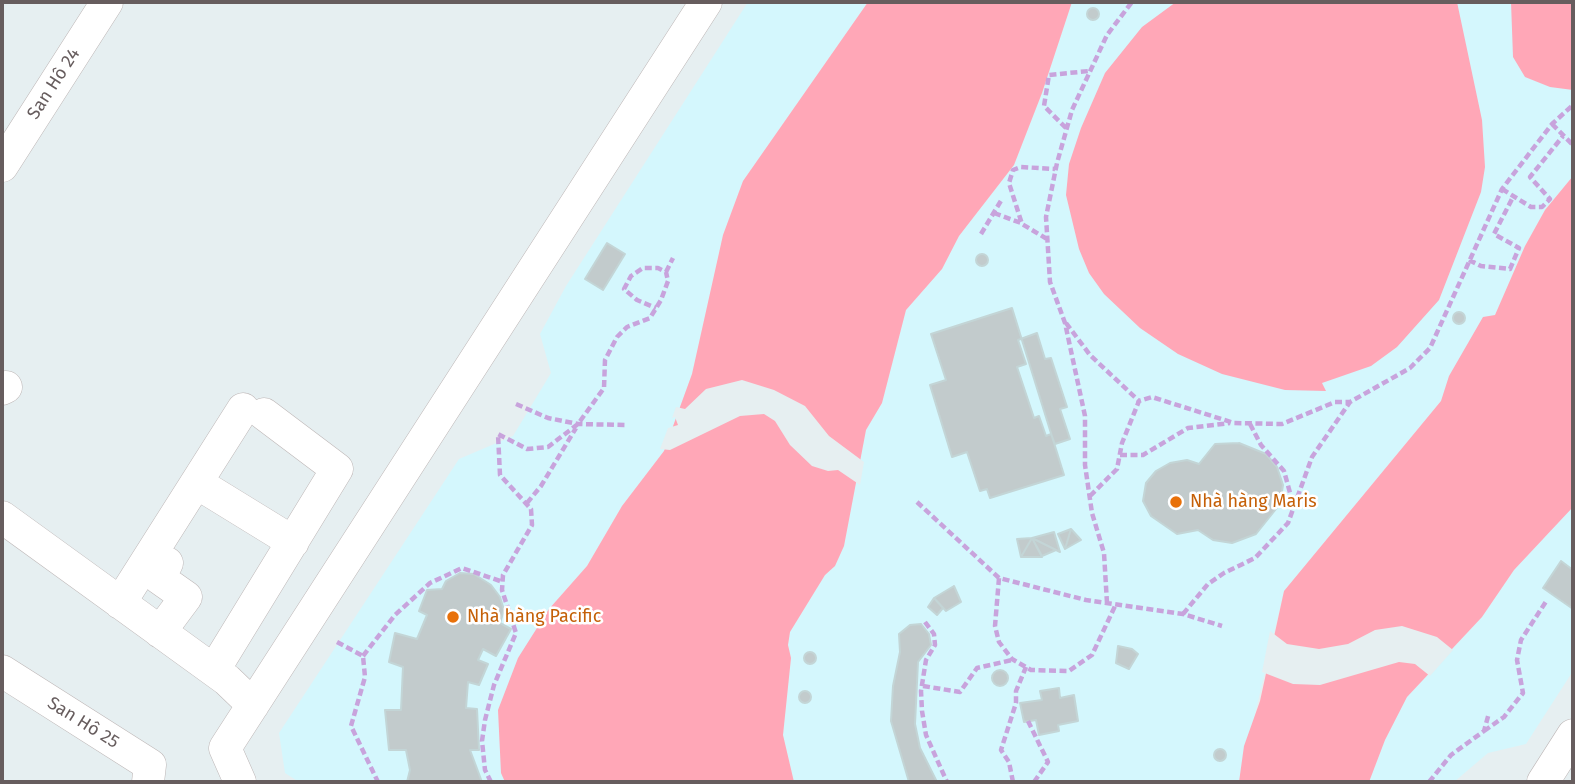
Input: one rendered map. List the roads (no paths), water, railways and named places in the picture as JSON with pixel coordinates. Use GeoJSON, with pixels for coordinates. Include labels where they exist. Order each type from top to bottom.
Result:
{"type":"FeatureCollection","features":[{"type":"Feature","properties":{"kind":"street","name":"San Hô 24"},"geometry":{"type":"LineString","coordinates":[[2,166],[107,2]]}},
{"type":"Feature","properties":{"kind":"street"},"geometry":{"type":"LineString","coordinates":[[240,782],[225,748],[706,2]]}},
{"type":"Feature","properties":{"kind":"street"},"geometry":{"type":"LineString","coordinates":[[120,603],[197,483],[254,411],[337,469],[214,670]]}},
{"type":"Feature","properties":{"kind":"street"},"geometry":{"type":"LineString","coordinates":[[197,483],[293,542]]}},
{"type":"Feature","properties":{"kind":"street"},"geometry":{"type":"LineString","coordinates":[[2,517],[214,670],[253,705]]}},
{"type":"Feature","properties":{"kind":"street"},"geometry":{"type":"LineString","coordinates":[[160,632],[186,597],[159,578],[167,563]]}},
{"type":"Feature","properties":{"kind":"street","name":"San Hô 25"},"geometry":{"type":"LineString","coordinates":[[2,671],[150,765],[148,782]]}},
{"type":"Feature","properties":{"kind":"street"},"geometry":{"type":"LineString","coordinates":[[1543,782],[1573,735]]}},
{"type":"Feature","properties":{"kind":"place","name":"Nhà hàng Maris"},"geometry":{"type":"Point","coordinates":[1176,502]}},
{"type":"Feature","properties":{"kind":"place","name":"Nhà hàng Pacific"},"geometry":{"type":"Point","coordinates":[453,617]}}]}
